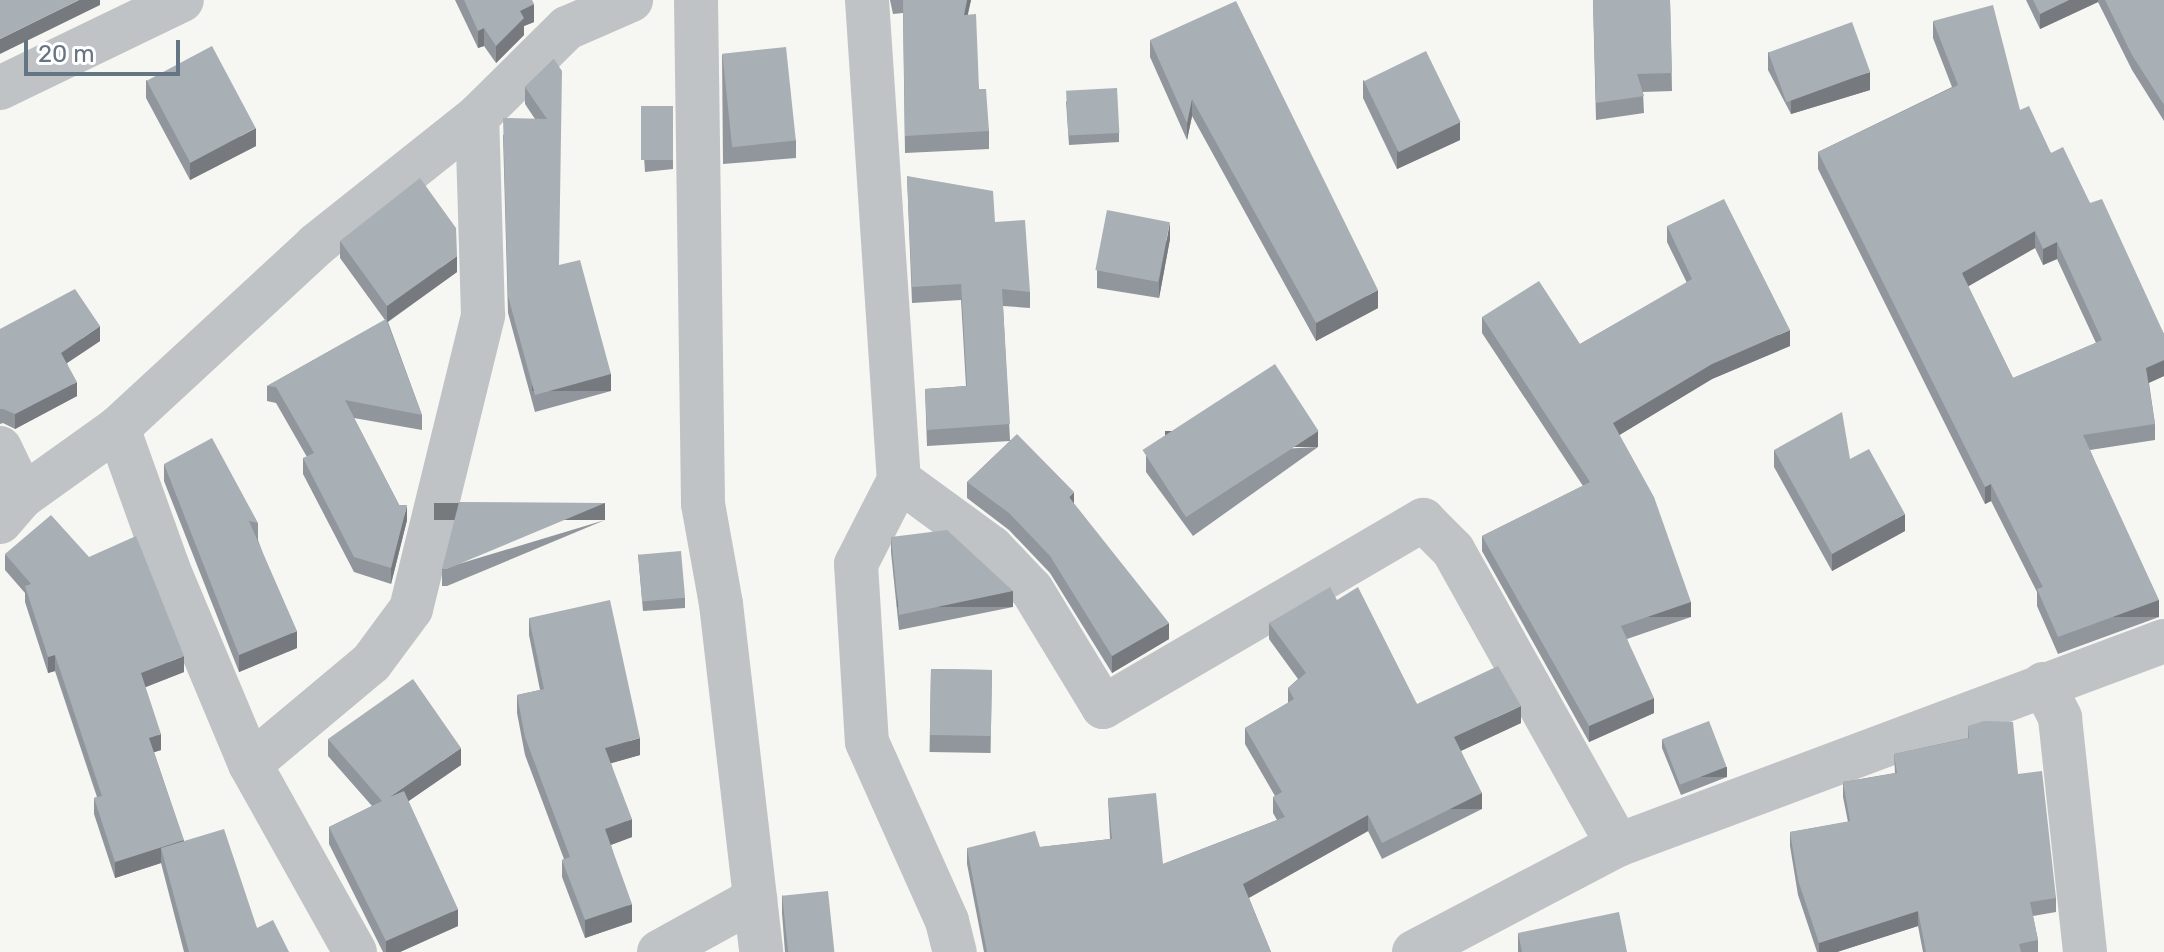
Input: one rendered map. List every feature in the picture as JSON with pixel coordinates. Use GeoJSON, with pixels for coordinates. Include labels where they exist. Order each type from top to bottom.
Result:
{"type":"FeatureCollection","features":[{"type":"Feature","properties":{"kind":"street"},"geometry":{"type":"LineString","coordinates":[[0,88],[182,0]]}},
{"type":"Feature","properties":{"kind":"street"},"geometry":{"type":"LineString","coordinates":[[0,448],[11,509],[118,428],[316,245],[477,117],[567,28],[631,0]]}},
{"type":"Feature","properties":{"kind":"street"},"geometry":{"type":"LineString","coordinates":[[696,0],[703,504],[721,604],[761,952]]}},
{"type":"Feature","properties":{"kind":"street"},"geometry":{"type":"LineString","coordinates":[[867,0],[899,480],[856,564],[867,742],[947,921],[955,952]]}},
{"type":"Feature","properties":{"kind":"street"},"geometry":{"type":"LineString","coordinates":[[250,764],[371,663],[411,609],[483,315],[477,117]]}},
{"type":"Feature","properties":{"kind":"street"},"geometry":{"type":"LineString","coordinates":[[118,428],[168,568],[250,764],[355,952]]}},
{"type":"Feature","properties":{"kind":"street"},"geometry":{"type":"LineString","coordinates":[[899,480],[991,547],[1032,590],[1103,707],[1423,520],[1453,550],[1618,845]]}},
{"type":"Feature","properties":{"kind":"street"},"geometry":{"type":"LineString","coordinates":[[1414,952],[1618,845],[2164,641]]}},
{"type":"Feature","properties":{"kind":"street"},"geometry":{"type":"LineString","coordinates":[[2043,684],[2060,718],[2085,952]]}},
{"type":"Feature","properties":{"kind":"street"},"geometry":{"type":"LineString","coordinates":[[659,952],[755,899]]}},
{"type":"Feature","properties":{"kind":"building"},"geometry":{"type":"Polygon","coordinates":[[[0,0],[79,0],[0,39],[0,0]]]}},
{"type":"Feature","properties":{"kind":"building"},"geometry":{"type":"Polygon","coordinates":[[[464,0],[532,0],[534,4],[520,11],[524,18],[496,46],[484,28],[478,31],[464,0]]]}},
{"type":"Feature","properties":{"kind":"building"},"geometry":{"type":"Polygon","coordinates":[[[903,0],[967,0],[964,15],[976,14],[979,89],[986,89],[989,131],[905,136],[903,0]]]}},
{"type":"Feature","properties":{"kind":"building"},"geometry":{"type":"Polygon","coordinates":[[[1593,0],[1670,0],[1672,73],[1637,74],[1644,96],[1596,103],[1593,0]]]}},
{"type":"Feature","properties":{"kind":"building"},"geometry":{"type":"Polygon","coordinates":[[[2033,0],[2069,0],[2040,14],[2033,0]]]}},
{"type":"Feature","properties":{"kind":"building"},"geometry":{"type":"Polygon","coordinates":[[[2105,0],[2164,0],[2164,105],[2132,55],[2105,0]]]}},
{"type":"Feature","properties":{"kind":"building"},"geometry":{"type":"Polygon","coordinates":[[[1236,1],[1378,290],[1316,323],[1192,99],[1187,123],[1150,40],[1236,1]]]}},
{"type":"Feature","properties":{"kind":"building"},"geometry":{"type":"Polygon","coordinates":[[[1993,5],[2020,110],[2029,106],[2051,153],[2063,147],[2090,203],[2102,199],[2164,334],[2164,360],[2146,368],[2155,424],[2083,435],[2159,600],[2058,637],[2037,589],[2043,587],[1991,484],[1985,487],[1818,152],[1958,85],[1933,21],[1993,5]],[[2035,231],[1962,273],[2013,378],[2102,340],[2057,242],[2043,249],[2035,231]]]}},
{"type":"Feature","properties":{"kind":"building"},"geometry":{"type":"Polygon","coordinates":[[[1852,22],[1870,72],[1786,102],[1768,52],[1852,22]]]}},
{"type":"Feature","properties":{"kind":"building"},"geometry":{"type":"Polygon","coordinates":[[[212,46],[256,128],[190,163],[147,81],[212,46]]]}},
{"type":"Feature","properties":{"kind":"building"},"geometry":{"type":"Polygon","coordinates":[[[786,47],[796,140],[732,147],[722,54],[786,47]]]}},
{"type":"Feature","properties":{"kind":"building"},"geometry":{"type":"Polygon","coordinates":[[[1426,51],[1461,122],[1399,152],[1364,81],[1426,51]]]}},
{"type":"Feature","properties":{"kind":"building"},"geometry":{"type":"Polygon","coordinates":[[[554,59],[562,71],[559,265],[580,260],[611,374],[535,395],[508,296],[503,118],[547,119],[525,87],[554,59]]]}},
{"type":"Feature","properties":{"kind":"building"},"geometry":{"type":"Polygon","coordinates":[[[1117,88],[1119,133],[1068,136],[1066,91],[1117,88]]]}},
{"type":"Feature","properties":{"kind":"building"},"geometry":{"type":"Polygon","coordinates":[[[641,106],[673,106],[673,160],[641,160],[641,106]]]}},
{"type":"Feature","properties":{"kind":"building"},"geometry":{"type":"Polygon","coordinates":[[[907,176],[993,191],[995,222],[1025,220],[1030,292],[1002,289],[1010,424],[927,430],[925,389],[967,386],[961,284],[912,287],[907,176]]]}},
{"type":"Feature","properties":{"kind":"building"},"geometry":{"type":"Polygon","coordinates":[[[420,178],[456,228],[457,256],[387,306],[340,241],[420,178]]]}},
{"type":"Feature","properties":{"kind":"building"},"geometry":{"type":"Polygon","coordinates":[[[1724,199],[1790,330],[1712,364],[1613,423],[1654,497],[1691,602],[1621,626],[1654,698],[1589,726],[1482,536],[1590,482],[1482,317],[1539,281],[1580,344],[1692,279],[1667,226],[1724,199]]]}},
{"type":"Feature","properties":{"kind":"building"},"geometry":{"type":"Polygon","coordinates":[[[1107,210],[1170,222],[1158,282],[1095,270],[1107,210]]]}},
{"type":"Feature","properties":{"kind":"building"},"geometry":{"type":"Polygon","coordinates":[[[75,289],[100,326],[61,353],[77,382],[15,414],[0,409],[0,329],[75,289]]]}},
{"type":"Feature","properties":{"kind":"building"},"geometry":{"type":"Polygon","coordinates":[[[386,319],[422,415],[345,400],[399,505],[407,505],[391,568],[354,557],[303,458],[314,453],[276,387],[267,386],[386,319]]]}},
{"type":"Feature","properties":{"kind":"building"},"geometry":{"type":"Polygon","coordinates":[[[1275,364],[1319,431],[1186,517],[1142,450],[1275,364]]]}},
{"type":"Feature","properties":{"kind":"building"},"geometry":{"type":"Polygon","coordinates":[[[1842,412],[1850,459],[1869,449],[1905,514],[1832,554],[1774,450],[1842,412]]]}},
{"type":"Feature","properties":{"kind":"building"},"geometry":{"type":"Polygon","coordinates":[[[1017,434],[1074,492],[1069,497],[1169,623],[1112,656],[1050,556],[1009,513],[967,482],[1017,434]]]}},
{"type":"Feature","properties":{"kind":"building"},"geometry":{"type":"Polygon","coordinates":[[[212,438],[258,523],[249,521],[297,631],[239,655],[164,464],[212,438]]]}},
{"type":"Feature","properties":{"kind":"building"},"geometry":{"type":"Polygon","coordinates":[[[459,502],[605,503],[442,569],[459,502]]]}},
{"type":"Feature","properties":{"kind":"building"},"geometry":{"type":"Polygon","coordinates":[[[51,515],[89,557],[136,536],[184,656],[141,673],[161,734],[149,738],[184,840],[115,862],[94,798],[102,796],[55,655],[48,657],[25,586],[31,584],[5,554],[51,515]]]}},
{"type":"Feature","properties":{"kind":"building"},"geometry":{"type":"Polygon","coordinates":[[[947,530],[1013,591],[899,615],[891,537],[947,530]]]}},
{"type":"Feature","properties":{"kind":"building"},"geometry":{"type":"Polygon","coordinates":[[[681,551],[685,598],[642,602],[638,555],[681,551]]]}},
{"type":"Feature","properties":{"kind":"building"},"geometry":{"type":"Polygon","coordinates":[[[1330,587],[1337,600],[1358,587],[1417,704],[1498,666],[1521,706],[1454,737],[1482,793],[1382,843],[1368,815],[1243,884],[1271,952],[987,952],[967,848],[1035,831],[1040,847],[1112,839],[1108,798],[1156,793],[1163,864],[1285,817],[1273,797],[1282,792],[1245,728],[1294,699],[1288,688],[1306,673],[1269,623],[1330,587]]]}},
{"type":"Feature","properties":{"kind":"building"},"geometry":{"type":"Polygon","coordinates":[[[610,600],[640,738],[605,748],[632,819],[605,829],[632,904],[585,920],[562,860],[570,857],[525,737],[517,695],[544,689],[529,618],[610,600]]]}},
{"type":"Feature","properties":{"kind":"building"},"geometry":{"type":"Polygon","coordinates":[[[931,669],[992,670],[991,736],[930,735],[931,669]]]}},
{"type":"Feature","properties":{"kind":"building"},"geometry":{"type":"Polygon","coordinates":[[[413,679],[461,748],[390,797],[404,791],[458,909],[386,941],[329,827],[382,801],[328,739],[413,679]]]}},
{"type":"Feature","properties":{"kind":"building"},"geometry":{"type":"Polygon","coordinates":[[[1709,721],[1727,767],[1680,785],[1662,739],[1709,721]]]}},
{"type":"Feature","properties":{"kind":"building"},"geometry":{"type":"Polygon","coordinates":[[[1984,721],[2013,722],[2018,774],[2042,771],[2056,898],[2030,902],[2038,940],[2019,944],[2021,952],[1926,952],[1918,911],[1819,943],[1798,880],[1790,832],[1850,821],[1843,782],[1897,773],[1894,754],[1969,738],[1968,726],[1984,721]]]}},
{"type":"Feature","properties":{"kind":"building"},"geometry":{"type":"Polygon","coordinates":[[[224,829],[257,928],[273,920],[289,952],[189,952],[161,848],[224,829]]]}},
{"type":"Feature","properties":{"kind":"building"},"geometry":{"type":"Polygon","coordinates":[[[828,891],[834,952],[788,952],[782,896],[828,891]]]}},
{"type":"Feature","properties":{"kind":"building"},"geometry":{"type":"Polygon","coordinates":[[[1619,912],[1627,952],[1522,952],[1518,933],[1619,912]]]}}]}
